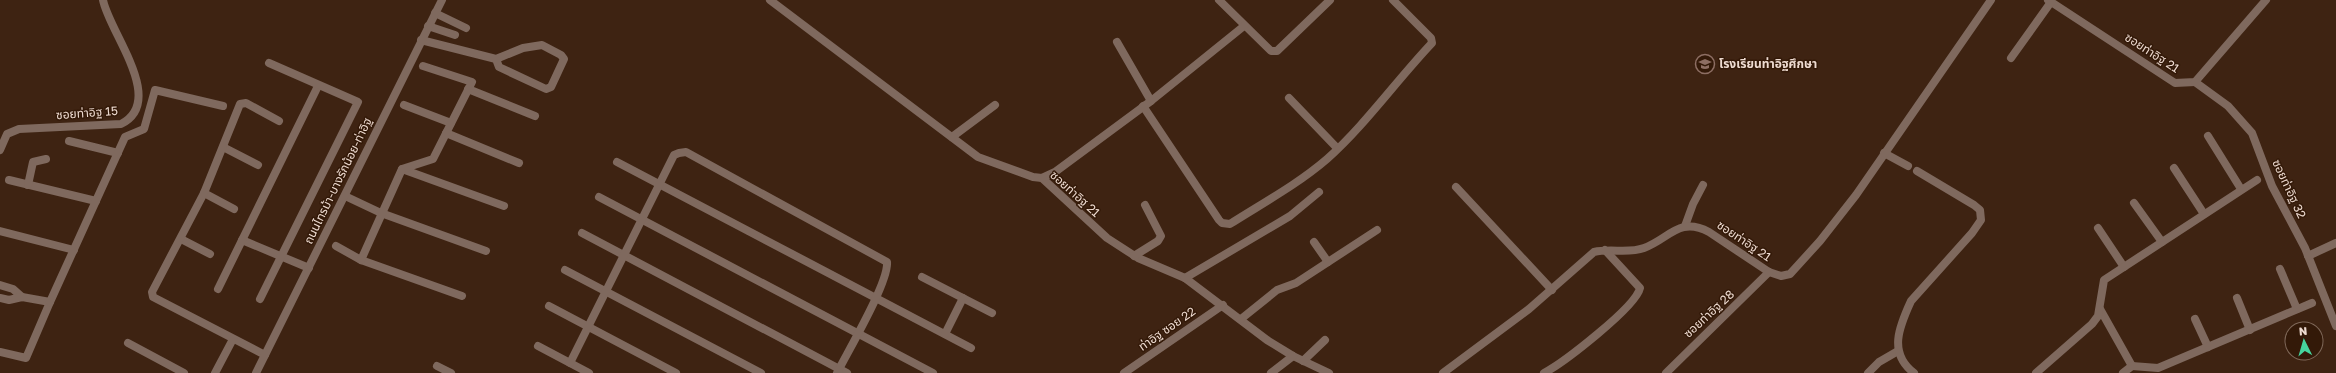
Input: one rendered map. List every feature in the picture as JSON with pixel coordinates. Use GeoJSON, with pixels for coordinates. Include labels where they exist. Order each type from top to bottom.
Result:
{"type":"FeatureCollection","features":[{"type":"Feature","properties":{"kind":"street","name":"ซอยท่าอิฐ 15"},"geometry":{"type":"LineString","coordinates":[[0,150],[7,134],[19,129],[121,124],[131,119],[136,111],[138,101],[133,66],[112,26],[103,0]]}},
{"type":"Feature","properties":{"kind":"street","name":"ถนนไทรม้า-บางรักน้อย-ท่าอิฐ"},"geometry":{"type":"LineString","coordinates":[[256,373],[442,0]]}},
{"type":"Feature","properties":{"kind":"street","name":"ซอยท่าอิฐ 21"},"geometry":{"type":"LineString","coordinates":[[770,0],[978,157],[1033,177],[1042,178],[1107,238],[1134,256],[1185,278],[1242,319],[1267,340],[1293,356],[1329,373]]}},
{"type":"Feature","properties":{"kind":"street"},"geometry":{"type":"LineString","coordinates":[[1219,0],[1271,51],[1277,51],[1330,0]]}},
{"type":"Feature","properties":{"kind":"street"},"geometry":{"type":"LineString","coordinates":[[1143,106],[1222,223],[1230,224],[1300,180],[1337,148],[1432,43],[1431,38],[1392,0]]}},
{"type":"Feature","properties":{"kind":"street","name":"ซอยท่าอิฐ 21"},"geometry":{"type":"LineString","coordinates":[[1685,226],[1698,226],[1769,272],[1785,275],[1796,268],[1856,195],[1991,0]]}},
{"type":"Feature","properties":{"kind":"street"},"geometry":{"type":"LineString","coordinates":[[2195,82],[2266,0]]}},
{"type":"Feature","properties":{"kind":"street"},"geometry":{"type":"LineString","coordinates":[[2011,58],[2050,1]]}},
{"type":"Feature","properties":{"kind":"street","name":"ซอยท่าอิฐ 21"},"geometry":{"type":"LineString","coordinates":[[2050,1],[2175,83],[2195,82]]}},
{"type":"Feature","properties":{"kind":"street"},"geometry":{"type":"LineString","coordinates":[[435,13],[466,28]]}},
{"type":"Feature","properties":{"kind":"street"},"geometry":{"type":"LineString","coordinates":[[428,26],[455,35]]}},
{"type":"Feature","properties":{"kind":"street"},"geometry":{"type":"LineString","coordinates":[[1042,178],[1055,172],[1151,101],[1244,26]]}},
{"type":"Feature","properties":{"kind":"street"},"geometry":{"type":"LineString","coordinates":[[421,40],[496,59],[523,48],[542,45],[561,55],[564,59],[551,87],[546,89],[500,67],[496,59]]}},
{"type":"Feature","properties":{"kind":"street"},"geometry":{"type":"LineString","coordinates":[[1117,42],[1151,101]]}},
{"type":"Feature","properties":{"kind":"street"},"geometry":{"type":"LineString","coordinates":[[260,299],[358,102],[318,86],[269,63]]}},
{"type":"Feature","properties":{"kind":"street"},"geometry":{"type":"LineString","coordinates":[[361,260],[402,169],[433,159],[472,82],[423,66]]}},
{"type":"Feature","properties":{"kind":"street","name":"ซอยท่าอิฐ 32"},"geometry":{"type":"LineString","coordinates":[[2195,82],[2228,106],[2252,133],[2272,186],[2308,256],[2336,326]]}},
{"type":"Feature","properties":{"kind":"street"},"geometry":{"type":"LineString","coordinates":[[218,289],[318,86]]}},
{"type":"Feature","properties":{"kind":"street"},"geometry":{"type":"LineString","coordinates":[[468,89],[535,116]]}},
{"type":"Feature","properties":{"kind":"street"},"geometry":{"type":"LineString","coordinates":[[0,352],[26,358],[125,137],[144,128],[155,90],[223,106]]}},
{"type":"Feature","properties":{"kind":"street"},"geometry":{"type":"LineString","coordinates":[[1289,98],[1337,148]]}},
{"type":"Feature","properties":{"kind":"street"},"geometry":{"type":"LineString","coordinates":[[265,355],[152,295],[204,193],[240,104],[246,103],[279,121]]}},
{"type":"Feature","properties":{"kind":"street"},"geometry":{"type":"LineString","coordinates":[[404,105],[451,123]]}},
{"type":"Feature","properties":{"kind":"street"},"geometry":{"type":"LineString","coordinates":[[952,137],[995,106]]}},
{"type":"Feature","properties":{"kind":"street"},"geometry":{"type":"LineString","coordinates":[[446,133],[519,163]]}},
{"type":"Feature","properties":{"kind":"street"},"geometry":{"type":"LineString","coordinates":[[2208,136],[2241,189]]}},
{"type":"Feature","properties":{"kind":"street"},"geometry":{"type":"LineString","coordinates":[[68,140],[118,153]]}},
{"type":"Feature","properties":{"kind":"street"},"geometry":{"type":"LineString","coordinates":[[223,147],[258,165]]}},
{"type":"Feature","properties":{"kind":"street"},"geometry":{"type":"LineString","coordinates":[[570,363],[661,184],[674,155],[679,152],[686,152],[882,257],[887,262],[888,268],[875,297],[838,371]]}},
{"type":"Feature","properties":{"kind":"street"},"geometry":{"type":"LineString","coordinates":[[1884,153],[1908,166]]}},
{"type":"Feature","properties":{"kind":"street"},"geometry":{"type":"LineString","coordinates":[[28,185],[33,162],[46,159]]}},
{"type":"Feature","properties":{"kind":"street"},"geometry":{"type":"LineString","coordinates":[[618,162],[971,348]]}},
{"type":"Feature","properties":{"kind":"street"},"geometry":{"type":"LineString","coordinates":[[2174,168],[2204,214]]}},
{"type":"Feature","properties":{"kind":"street"},"geometry":{"type":"LineString","coordinates":[[402,169],[504,206]]}},
{"type":"Feature","properties":{"kind":"street"},"geometry":{"type":"LineString","coordinates":[[1914,373],[1906,367],[1898,351],[1900,332],[1911,301],[1972,233],[1981,220],[1980,210],[1974,205],[1917,171]]}},
{"type":"Feature","properties":{"kind":"street"},"geometry":{"type":"LineString","coordinates":[[9,180],[96,201]]}},
{"type":"Feature","properties":{"kind":"street"},"geometry":{"type":"LineString","coordinates":[[2036,373],[2092,324],[2100,309],[2104,280],[2241,189],[2258,180]]}},
{"type":"Feature","properties":{"kind":"street"},"geometry":{"type":"LineString","coordinates":[[1443,373],[1530,309],[1594,252],[1605,250],[1627,251],[1644,248],[1685,226],[1693,204],[1703,185]]}},
{"type":"Feature","properties":{"kind":"street"},"geometry":{"type":"LineString","coordinates":[[1456,187],[1552,290]]}},
{"type":"Feature","properties":{"kind":"street"},"geometry":{"type":"LineString","coordinates":[[1185,278],[1290,216],[1318,192]]}},
{"type":"Feature","properties":{"kind":"street"},"geometry":{"type":"LineString","coordinates":[[204,193],[234,208]]}},
{"type":"Feature","properties":{"kind":"street"},"geometry":{"type":"LineString","coordinates":[[345,196],[381,213],[486,251]]}},
{"type":"Feature","properties":{"kind":"street"},"geometry":{"type":"LineString","coordinates":[[599,197],[933,373]]}},
{"type":"Feature","properties":{"kind":"street"},"geometry":{"type":"LineString","coordinates":[[2134,203],[2162,242]]}},
{"type":"Feature","properties":{"kind":"street"},"geometry":{"type":"LineString","coordinates":[[1134,256],[1158,241],[1161,236],[1144,205]]}},
{"type":"Feature","properties":{"kind":"street"},"geometry":{"type":"LineString","coordinates":[[2098,228],[2124,266]]}},
{"type":"Feature","properties":{"kind":"street"},"geometry":{"type":"LineString","coordinates":[[1242,319],[1277,290],[1296,283],[1377,230]]}},
{"type":"Feature","properties":{"kind":"street"},"geometry":{"type":"LineString","coordinates":[[0,231],[74,250]]}},
{"type":"Feature","properties":{"kind":"street"},"geometry":{"type":"LineString","coordinates":[[582,233],[838,371],[846,373]]}},
{"type":"Feature","properties":{"kind":"street"},"geometry":{"type":"LineString","coordinates":[[181,239],[210,254]]}},
{"type":"Feature","properties":{"kind":"street"},"geometry":{"type":"LineString","coordinates":[[242,240],[309,268]]}},
{"type":"Feature","properties":{"kind":"street"},"geometry":{"type":"LineString","coordinates":[[1314,242],[1328,262]]}},
{"type":"Feature","properties":{"kind":"street"},"geometry":{"type":"LineString","coordinates":[[2308,256],[2336,243]]}},
{"type":"Feature","properties":{"kind":"street"},"geometry":{"type":"LineString","coordinates":[[336,246],[361,260],[462,296]]}},
{"type":"Feature","properties":{"kind":"street"},"geometry":{"type":"LineString","coordinates":[[1544,373],[1613,321],[1639,295],[1640,288],[1636,282],[1605,250]]}},
{"type":"Feature","properties":{"kind":"street"},"geometry":{"type":"LineString","coordinates":[[2280,269],[2297,309]]}},
{"type":"Feature","properties":{"kind":"street"},"geometry":{"type":"LineString","coordinates":[[565,270],[761,373]]}},
{"type":"Feature","properties":{"kind":"street","name":"ซอยท่าอิฐ 28"},"geometry":{"type":"LineString","coordinates":[[1666,373],[1769,272]]}},
{"type":"Feature","properties":{"kind":"street"},"geometry":{"type":"LineString","coordinates":[[922,277],[992,313]]}},
{"type":"Feature","properties":{"kind":"street"},"geometry":{"type":"LineString","coordinates":[[0,285],[13,289],[22,297]]}},
{"type":"Feature","properties":{"kind":"street"},"geometry":{"type":"LineString","coordinates":[[0,298],[9,300],[22,297],[50,302]]}},
{"type":"Feature","properties":{"kind":"street"},"geometry":{"type":"LineString","coordinates":[[945,334],[963,298]]}},
{"type":"Feature","properties":{"kind":"street"},"geometry":{"type":"LineString","coordinates":[[2237,298],[2250,330]]}},
{"type":"Feature","properties":{"kind":"street"},"geometry":{"type":"LineString","coordinates":[[2123,373],[2132,366],[2159,371],[2208,347],[2312,303]]}},
{"type":"Feature","properties":{"kind":"street","name":"ท่าอิฐ ซอย 22"},"geometry":{"type":"LineString","coordinates":[[1124,373],[1223,305]]}},
{"type":"Feature","properties":{"kind":"street"},"geometry":{"type":"LineString","coordinates":[[549,306],[676,373]]}},
{"type":"Feature","properties":{"kind":"street"},"geometry":{"type":"LineString","coordinates":[[2100,309],[2132,366]]}},
{"type":"Feature","properties":{"kind":"street"},"geometry":{"type":"LineString","coordinates":[[2194,319],[2208,347]]}},
{"type":"Feature","properties":{"kind":"street"},"geometry":{"type":"LineString","coordinates":[[215,373],[233,339]]}},
{"type":"Feature","properties":{"kind":"street"},"geometry":{"type":"LineString","coordinates":[[1303,361],[1325,340]]}},
{"type":"Feature","properties":{"kind":"street"},"geometry":{"type":"LineString","coordinates":[[128,343],[184,373]]}},
{"type":"Feature","properties":{"kind":"street"},"geometry":{"type":"LineString","coordinates":[[538,346],[589,373]]}},
{"type":"Feature","properties":{"kind":"street"},"geometry":{"type":"LineString","coordinates":[[1868,373],[1879,362],[1898,351]]}},
{"type":"Feature","properties":{"kind":"street"},"geometry":{"type":"LineString","coordinates":[[1271,373],[1293,356]]}},
{"type":"Feature","properties":{"kind":"street"},"geometry":{"type":"LineString","coordinates":[[437,366],[451,373]]}},
{"type":"Feature","properties":{"kind":"place","name":"โรงเรียนท่าอิฐศึกษา"},"geometry":{"type":"Point","coordinates":[1705,64]}}]}
